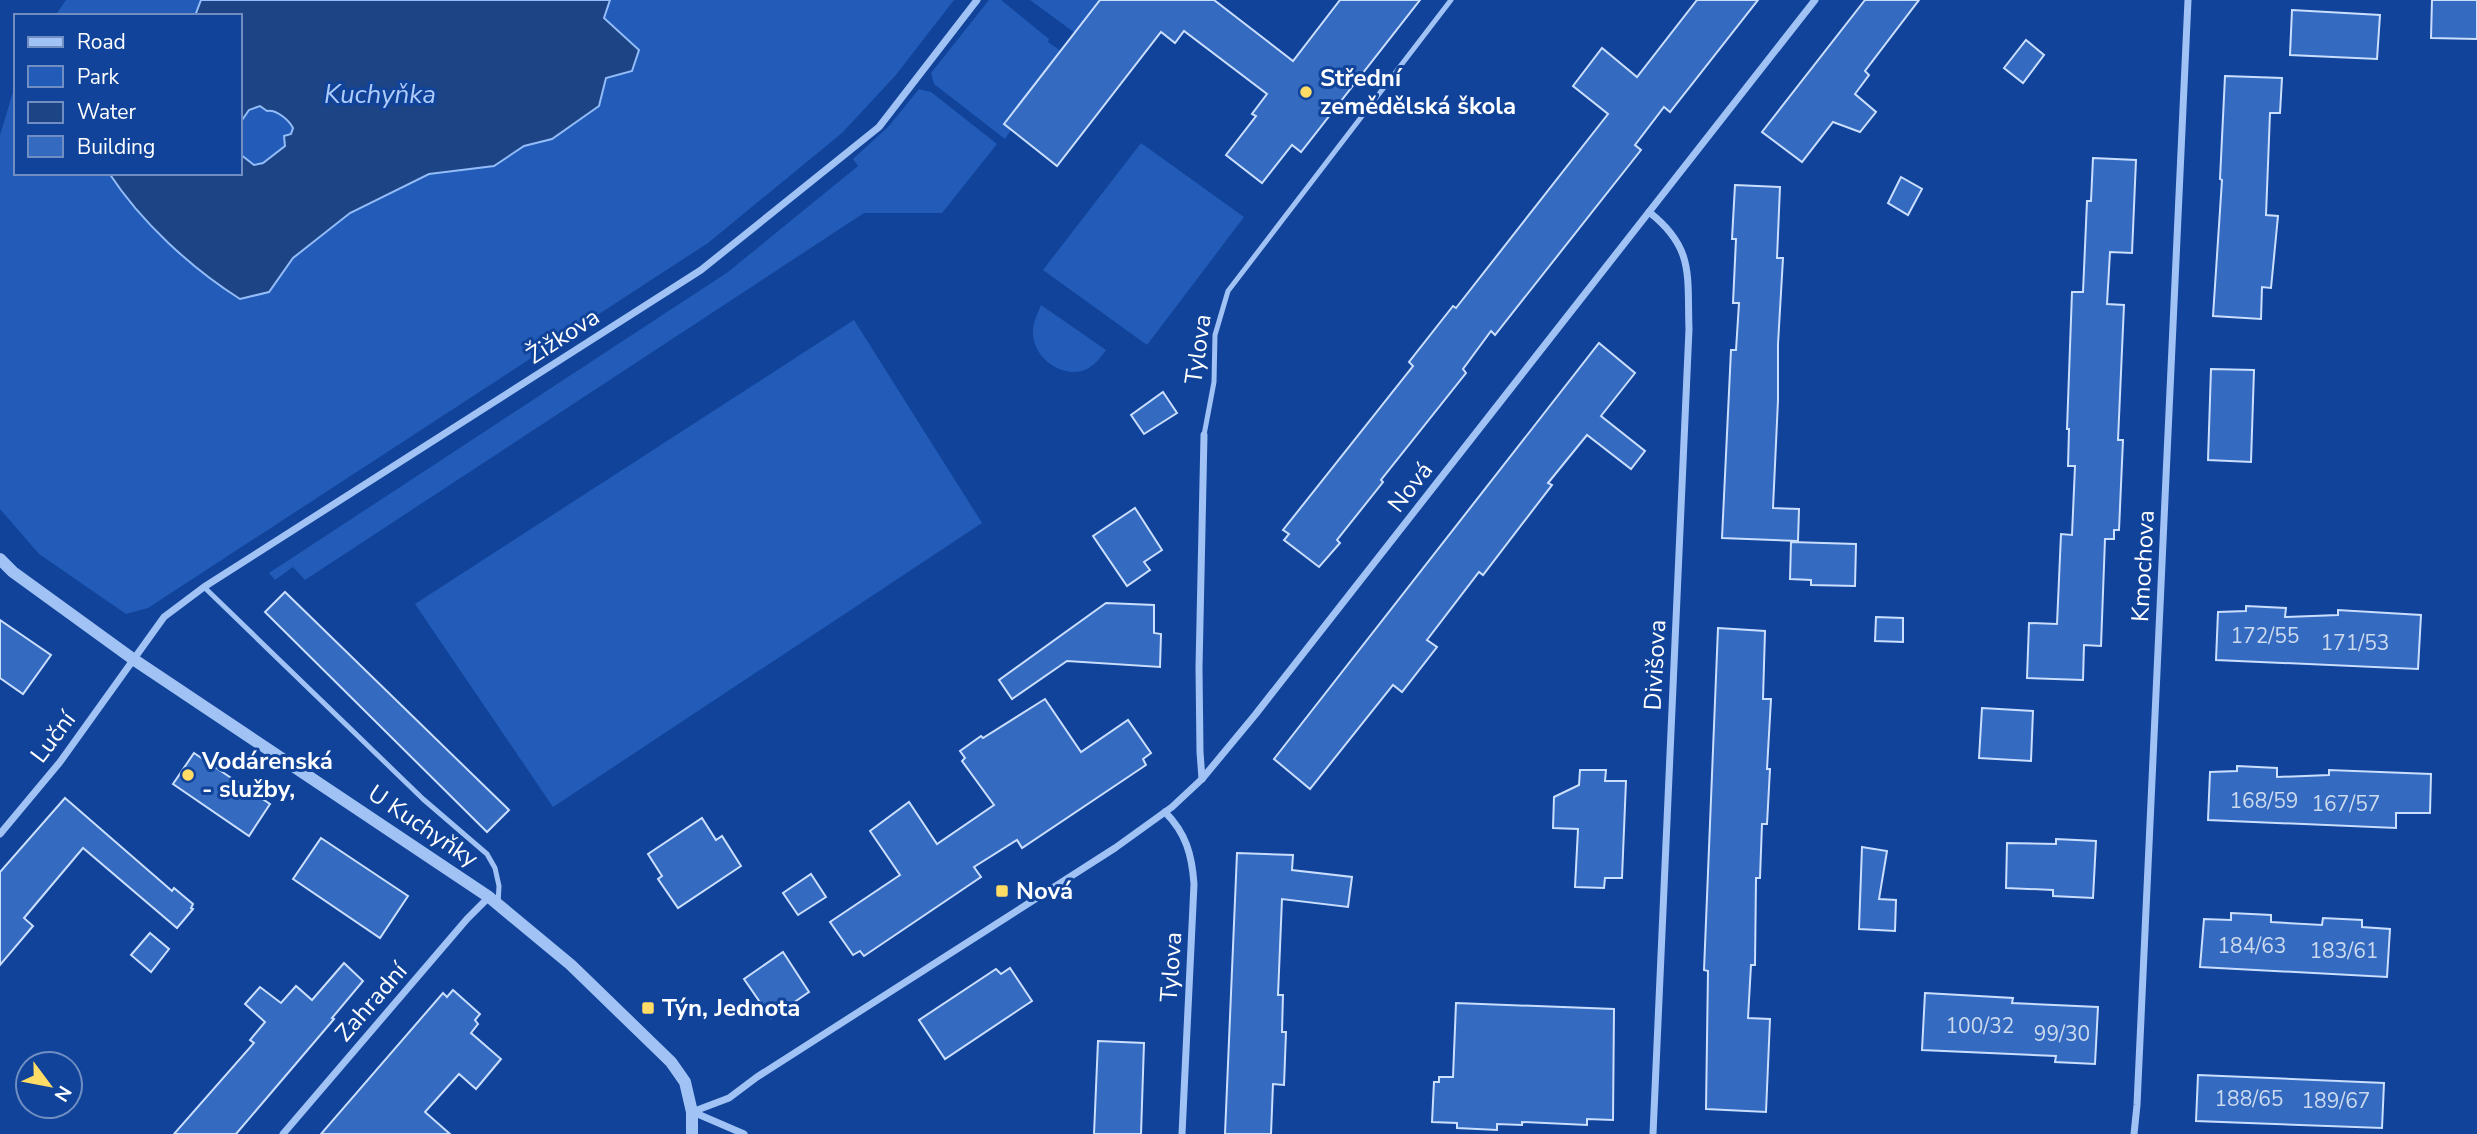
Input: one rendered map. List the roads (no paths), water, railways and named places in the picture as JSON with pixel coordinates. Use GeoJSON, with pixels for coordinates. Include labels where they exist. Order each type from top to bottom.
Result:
{"type":"FeatureCollection","features":[{"type":"Feature","properties":{"kind":"street","name":"Žižkova"},"geometry":{"type":"LineString","coordinates":[[133,659],[164,617],[204,587],[701,270],[879,127],[977,0]]}},
{"type":"Feature","properties":{"kind":"street","name":"Nová"},"geometry":{"type":"LineString","coordinates":[[692,1112],[729,1098],[757,1077],[1115,848],[1165,812],[1202,779],[1247,726],[1815,0]]}},
{"type":"Feature","properties":{"kind":"street","name":"Kmochova"},"geometry":{"type":"LineString","coordinates":[[2134,1134],[2188,0]]}},
{"type":"Feature","properties":{"kind":"street","name":"Divišova"},"geometry":{"type":"LineString","coordinates":[[1649,212],[1668,227],[1681,246],[1687,272],[1689,329],[1653,1134]]}},
{"type":"Feature","properties":{"kind":"street","name":"Tylova"},"geometry":{"type":"LineString","coordinates":[[1202,779],[1199,668],[1205,435]]}},
{"type":"Feature","properties":{"kind":"street","name":"U Kuchyňky"},"geometry":{"type":"LineString","coordinates":[[0,559],[13,572],[133,659],[494,900],[572,965],[671,1062],[685,1082],[692,1112],[692,1134]]}},
{"type":"Feature","properties":{"kind":"street","name":"Luční"},"geometry":{"type":"LineString","coordinates":[[0,834],[60,762],[133,659]]}},
{"type":"Feature","properties":{"kind":"street","name":"Tylova"},"geometry":{"type":"LineString","coordinates":[[1165,812],[1177,824],[1185,839],[1192,858],[1194,884],[1182,1134]]}},
{"type":"Feature","properties":{"kind":"street","name":"Zahradní"},"geometry":{"type":"LineString","coordinates":[[283,1134],[467,919],[494,900]]}},
{"type":"Feature","properties":{"kind":"street"},"geometry":{"type":"LineString","coordinates":[[692,1112],[744,1134]]}},
{"type":"Feature","properties":{"kind":"lane","name":"Tylova"},"geometry":{"type":"LineString","coordinates":[[1205,435],[1214,382],[1214,335],[1228,291],[1451,0]]}},
{"type":"Feature","properties":{"kind":"lane"},"geometry":{"type":"LineString","coordinates":[[204,587],[423,799],[486,853],[495,868],[499,886],[494,900]]}},
{"type":"Feature","properties":{"kind":"water","name":"Kuchyňka"},"geometry":{"type":"Polygon","coordinates":[[[201,0],[610,0],[604,18],[639,50],[632,71],[606,78],[599,106],[552,139],[524,146],[494,166],[429,174],[350,213],[293,258],[269,292],[240,299],[203,273],[168,243],[136,209],[110,175],[242,175],[242,156],[254,165],[263,163],[285,146],[284,136],[291,134],[293,128],[278,113],[267,111],[260,106],[249,110],[242,120],[242,14],[196,14],[201,0]]]}},
{"type":"Feature","properties":{"kind":"place","name":"Střední zemědělská škola"},"geometry":{"type":"Point","coordinates":[1306,92]}},
{"type":"Feature","properties":{"kind":"place","name":"Vodárenská - služby,"},"geometry":{"type":"Point","coordinates":[188,775]}},
{"type":"Feature","properties":{"kind":"place","name":"Nová"},"geometry":{"type":"Point","coordinates":[1002,891]}},
{"type":"Feature","properties":{"kind":"place","name":"Týn, Jednota"},"geometry":{"type":"Point","coordinates":[648,1008]}}]}
